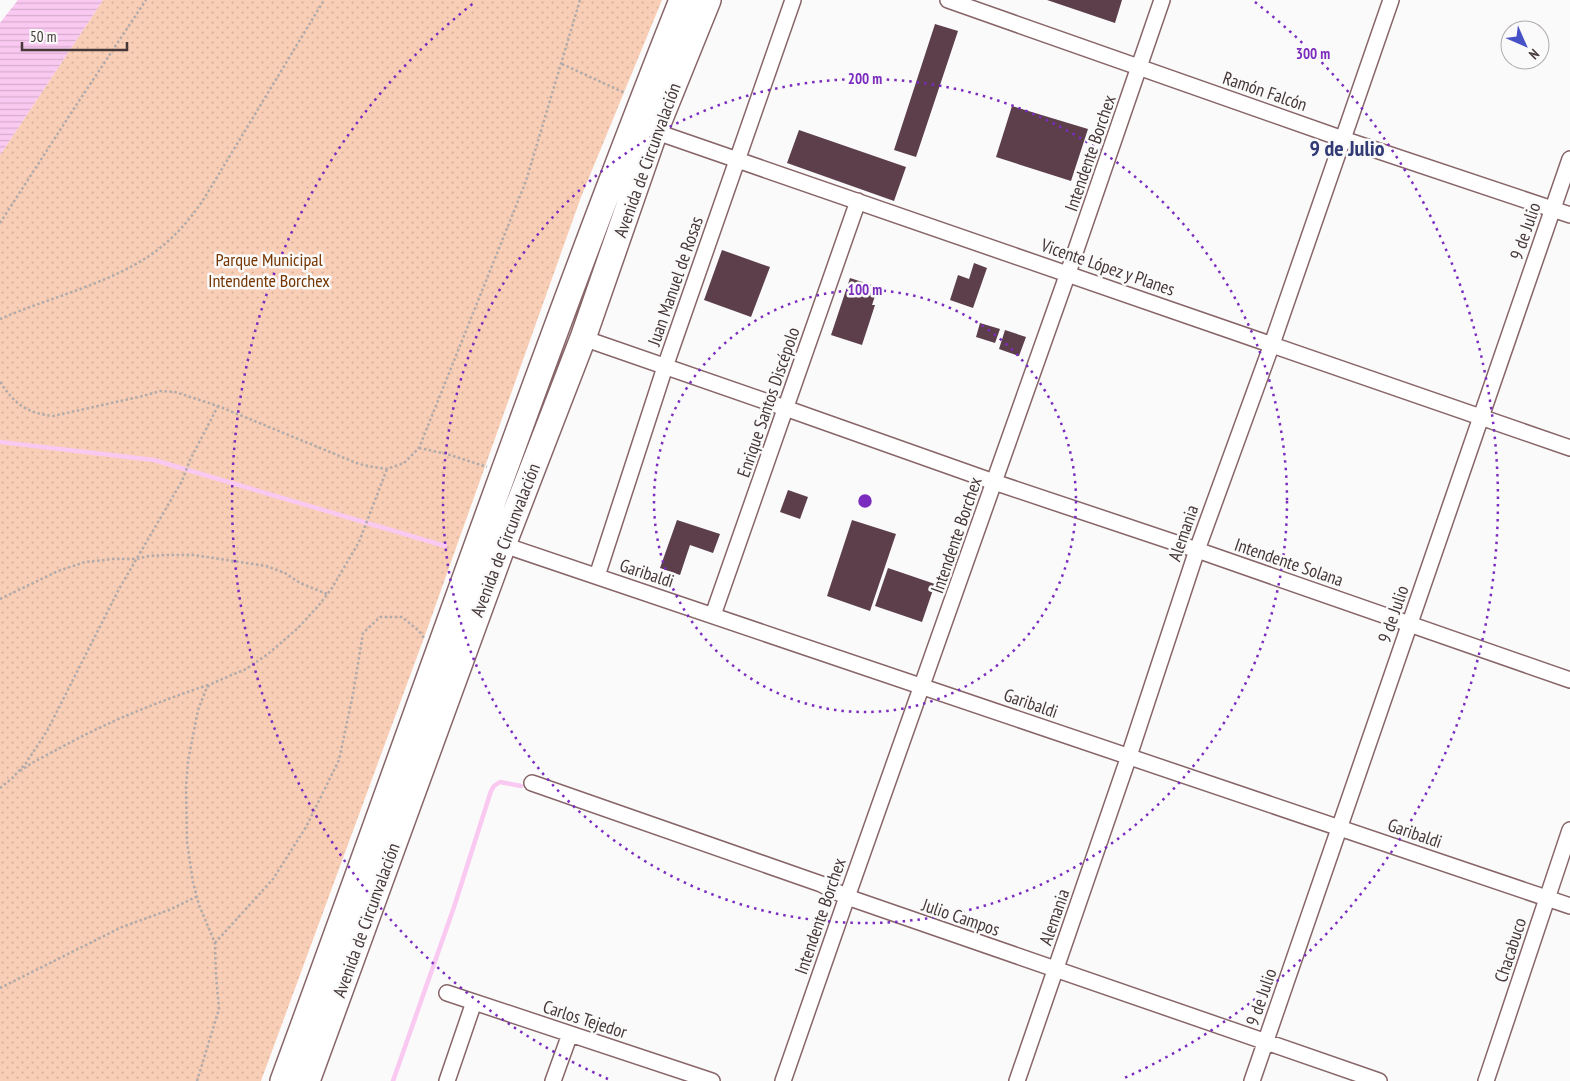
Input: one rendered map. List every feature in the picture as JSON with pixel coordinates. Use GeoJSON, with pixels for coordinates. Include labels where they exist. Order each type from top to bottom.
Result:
{"type":"FeatureCollection","features":[{"type":"Feature","properties":{"kind":"highway","name":"Avenida de Circunvalación"},"geometry":{"type":"LineString","coordinates":[[282,1081],[363,863],[436,657],[583,338],[682,0]]}},
{"type":"Feature","properties":{"kind":"highway","name":"Avenida de Circunvalación"},"geometry":{"type":"LineString","coordinates":[[307,1081],[491,540],[644,127],[708,0]]}},
{"type":"Feature","properties":{"kind":"street","name":"Juan Manuel de Rosas"},"geometry":{"type":"LineString","coordinates":[[597,576],[666,367],[793,0]]}},
{"type":"Feature","properties":{"kind":"street","name":"Ramón Falcón"},"geometry":{"type":"LineString","coordinates":[[948,0],[1343,139],[1570,215]]}},
{"type":"Feature","properties":{"kind":"street","name":"Intendente Borchex"},"geometry":{"type":"LineString","coordinates":[[783,1081],[1068,273],[1162,0]]}},
{"type":"Feature","properties":{"kind":"street","name":"Alemania"},"geometry":{"type":"LineString","coordinates":[[1017,1081],[1129,756],[1197,550],[1272,344],[1391,0]]}},
{"type":"Feature","properties":{"kind":"street","name":"Vicente López y Planes"},"geometry":{"type":"LineString","coordinates":[[644,127],[1570,448]]}},
{"type":"Feature","properties":{"kind":"street","name":"9 de Julio"},"geometry":{"type":"LineString","coordinates":[[1252,1081],[1570,159]]}},
{"type":"Feature","properties":{"kind":"street","name":"Enrique Santos Discépolo"},"geometry":{"type":"LineString","coordinates":[[712,615],[858,201]]}},
{"type":"Feature","properties":{"kind":"street","name":"Intendente Solana"},"geometry":{"type":"LineString","coordinates":[[583,338],[1570,680]]}},
{"type":"Feature","properties":{"kind":"street","name":"Garibaldi"},"geometry":{"type":"LineString","coordinates":[[491,540],[1570,906]]}},
{"type":"Feature","properties":{"kind":"street","name":"Julio Campos"},"geometry":{"type":"LineString","coordinates":[[532,783],[820,884],[847,897],[1379,1081]]}},
{"type":"Feature","properties":{"kind":"street","name":"Chacabuco"},"geometry":{"type":"LineString","coordinates":[[1486,1081],[1570,830]]}},
{"type":"Feature","properties":{"kind":"street","name":"Carlos Tejedor"},"geometry":{"type":"LineString","coordinates":[[447,993],[712,1081]]}},
{"type":"Feature","properties":{"kind":"street"},"geometry":{"type":"LineString","coordinates":[[447,1081],[474,1002]]}},
{"type":"Feature","properties":{"kind":"street"},"geometry":{"type":"LineString","coordinates":[[553,1081],[570,1034]]}},
{"type":"Feature","properties":{"kind":"path"},"geometry":{"type":"LineString","coordinates":[[0,223],[146,0]]}},
{"type":"Feature","properties":{"kind":"path"},"geometry":{"type":"LineString","coordinates":[[0,319],[75,291],[140,262],[175,235],[190,220],[206,197],[324,0]]}},
{"type":"Feature","properties":{"kind":"path"},"geometry":{"type":"LineString","coordinates":[[0,382],[18,404],[39,414],[53,416],[143,396],[160,390],[175,392],[218,406],[359,464],[387,469],[404,463],[419,448],[526,180],[580,0]]}},
{"type":"Feature","properties":{"kind":"path"},"geometry":{"type":"LineString","coordinates":[[561,63],[630,96]]}},
{"type":"Feature","properties":{"kind":"path"},"geometry":{"type":"LineString","coordinates":[[15,776],[47,731],[136,559],[182,481],[190,460],[218,406]]}},
{"type":"Feature","properties":{"kind":"path"},"geometry":{"type":"LineString","coordinates":[[419,448],[447,454],[490,468]]}},
{"type":"Feature","properties":{"kind":"path"},"geometry":{"type":"LineString","coordinates":[[0,788],[27,766],[64,746],[122,717],[212,684],[246,669],[280,645],[303,623],[327,594],[351,557],[364,530],[387,469]]}},
{"type":"Feature","properties":{"kind":"path"},"geometry":{"type":"LineString","coordinates":[[0,599],[58,571],[85,562],[136,559],[169,554],[266,566],[285,573],[300,583],[327,594]]}},
{"type":"Feature","properties":{"kind":"path"},"geometry":{"type":"LineString","coordinates":[[215,942],[273,879],[306,828],[339,760],[353,694],[363,633],[380,617],[402,617],[419,631],[436,657]]}},
{"type":"Feature","properties":{"kind":"path"},"geometry":{"type":"LineString","coordinates":[[198,1081],[220,1009],[215,942],[198,896],[187,850],[186,787],[188,761],[198,710],[205,691],[212,684]]}},
{"type":"Feature","properties":{"kind":"path"},"geometry":{"type":"LineString","coordinates":[[0,988],[122,928],[170,910],[198,896]]}},
{"type":"Feature","properties":{"kind":"green space","name":"Parque Municipal Intendente Borchex"},"geometry":{"type":"Polygon","coordinates":[[[103,0],[662,0],[581,197],[425,635],[261,1081],[0,1081],[0,155],[103,0]]]}},
{"type":"Feature","properties":{"kind":"shaded area"},"geometry":{"type":"Polygon","coordinates":[[[18,0],[103,0],[0,155],[0,23],[18,0]]]}},
{"type":"Feature","properties":{"kind":"building"},"geometry":{"type":"Polygon","coordinates":[[[1047,0],[1122,0],[1115,23],[1047,0]]]}},
{"type":"Feature","properties":{"kind":"building"},"geometry":{"type":"Polygon","coordinates":[[[935,24],[958,31],[916,157],[894,150],[935,24]]]}},
{"type":"Feature","properties":{"kind":"building"},"geometry":{"type":"Polygon","coordinates":[[[1012,106],[1088,129],[1071,181],[996,157],[1012,106]]]}},
{"type":"Feature","properties":{"kind":"building"},"geometry":{"type":"Polygon","coordinates":[[[799,130],[906,167],[894,201],[787,163],[799,130]]]}},
{"type":"Feature","properties":{"kind":"building"},"geometry":{"type":"Polygon","coordinates":[[[722,250],[770,267],[751,317],[704,300],[722,250]]]}},
{"type":"Feature","properties":{"kind":"building"},"geometry":{"type":"Polygon","coordinates":[[[974,263],[987,268],[973,308],[950,300],[958,275],[969,279],[974,263]]]}},
{"type":"Feature","properties":{"kind":"building"},"geometry":{"type":"Polygon","coordinates":[[[850,278],[878,287],[872,305],[875,305],[862,345],[831,335],[850,278]]]}},
{"type":"Feature","properties":{"kind":"building"},"geometry":{"type":"Polygon","coordinates":[[[980,323],[1000,329],[995,343],[976,337],[980,323]]]}},
{"type":"Feature","properties":{"kind":"building"},"geometry":{"type":"Polygon","coordinates":[[[1005,330],[1026,337],[1019,356],[999,349],[1005,330]]]}},
{"type":"Feature","properties":{"kind":"building"},"geometry":{"type":"Polygon","coordinates":[[[788,490],[808,497],[800,519],[780,512],[788,490]]]}},
{"type":"Feature","properties":{"kind":"building"},"geometry":{"type":"Polygon","coordinates":[[[677,520],[720,534],[713,553],[690,545],[680,575],[660,568],[677,520]]]}},
{"type":"Feature","properties":{"kind":"building"},"geometry":{"type":"Polygon","coordinates":[[[852,520],[896,534],[870,611],[827,596],[852,520]]]}},
{"type":"Feature","properties":{"kind":"building"},"geometry":{"type":"Polygon","coordinates":[[[888,568],[935,584],[922,622],[875,606],[888,568]]]}},
{"type":"Feature","properties":{"kind":"waterway"},"geometry":{"type":"LineString","coordinates":[[0,442],[154,460],[445,546]]}},
{"type":"Feature","properties":{"kind":"waterway"},"geometry":{"type":"LineString","coordinates":[[393,1081],[454,907],[491,791],[500,782],[521,786]]}},
{"type":"Feature","properties":{"kind":"district","name":"9 de Julio"},"geometry":{"type":"Point","coordinates":[1347,148]}}]}
